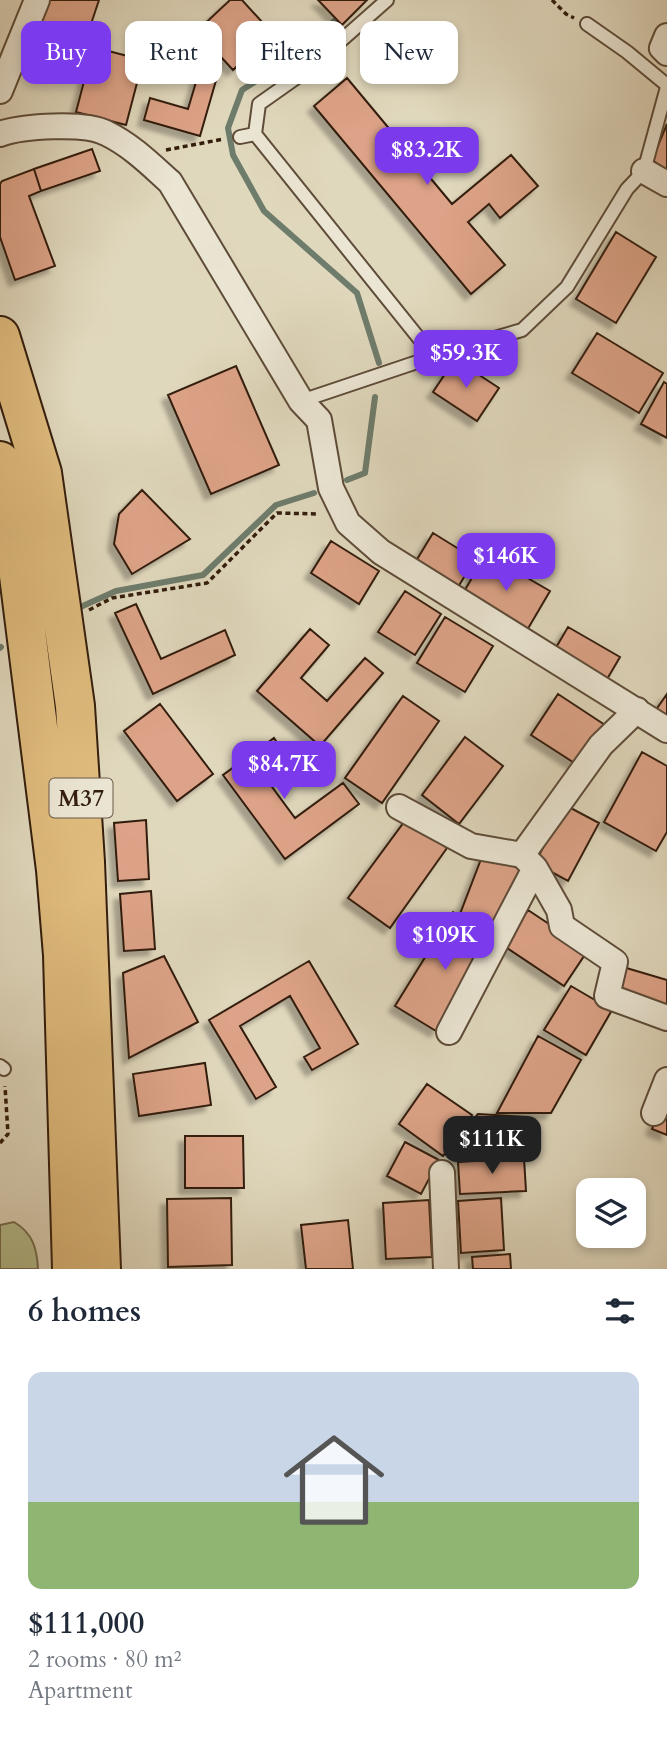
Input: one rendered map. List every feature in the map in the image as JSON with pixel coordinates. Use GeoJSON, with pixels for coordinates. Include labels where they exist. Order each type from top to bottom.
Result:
{"type":"FeatureCollection","features":[{"type":"Feature","properties":{"kind":"main road","name":"M37"},"geometry":{"type":"LineString","coordinates":[[0,336],[42,473],[75,706],[70,866],[63,955],[72,1269]]}},
{"type":"Feature","properties":{"kind":"main road","name":"M37"},"geometry":{"type":"LineString","coordinates":[[3,485],[70,866],[101,1269]]}},
{"type":"Feature","properties":{"kind":"street"},"geometry":{"type":"LineString","coordinates":[[0,91],[37,0]]}},
{"type":"Feature","properties":{"kind":"street"},"geometry":{"type":"LineString","coordinates":[[667,36],[662,48],[667,53]]}},
{"type":"Feature","properties":{"kind":"street"},"geometry":{"type":"LineString","coordinates":[[0,134],[52,125],[104,131],[141,155],[170,182],[301,401],[319,420],[331,488],[348,523],[382,552],[667,730]]}},
{"type":"Feature","properties":{"kind":"street"},"geometry":{"type":"LineString","coordinates":[[644,171],[667,184]]}},
{"type":"Feature","properties":{"kind":"street"},"geometry":{"type":"LineString","coordinates":[[449,1032],[528,861],[601,744],[637,710]]}},
{"type":"Feature","properties":{"kind":"street"},"geometry":{"type":"LineString","coordinates":[[399,807],[471,846],[528,861],[559,910],[562,926],[615,962],[607,996],[667,1018]]}},
{"type":"Feature","properties":{"kind":"street"},"geometry":{"type":"LineString","coordinates":[[654,1113],[667,1080]]}},
{"type":"Feature","properties":{"kind":"street"},"geometry":{"type":"LineString","coordinates":[[442,1173],[446,1269]]}},
{"type":"Feature","properties":{"kind":"lane"},"geometry":{"type":"LineString","coordinates":[[387,0],[310,68],[259,104],[256,134],[433,356]]}},
{"type":"Feature","properties":{"kind":"lane"},"geometry":{"type":"LineString","coordinates":[[301,401],[433,356],[522,330],[567,287],[626,190],[644,171],[667,86],[627,52],[587,24]]}},
{"type":"Feature","properties":{"kind":"lane"},"geometry":{"type":"LineString","coordinates":[[240,137],[256,134]]}},
{"type":"Feature","properties":{"kind":"path"},"geometry":{"type":"LineString","coordinates":[[552,0],[566,14],[587,24]]}},
{"type":"Feature","properties":{"kind":"path"},"geometry":{"type":"LineString","coordinates":[[141,155],[215,141]]}},
{"type":"Feature","properties":{"kind":"path"},"geometry":{"type":"LineString","coordinates":[[63,624],[112,598],[207,583],[277,513],[344,515]]}},
{"type":"Feature","properties":{"kind":"path"},"geometry":{"type":"LineString","coordinates":[[0,1143],[8,1134],[2,1068]]}},
{"type":"Feature","properties":{"kind":"green space"},"geometry":{"type":"Polygon","coordinates":[[[14,1222],[30,1236],[37,1255],[38,1269],[0,1269],[0,1225],[14,1222]]]}},
{"type":"Feature","properties":{"kind":"building"},"geometry":{"type":"Polygon","coordinates":[[[47,0],[99,0],[92,21],[40,21],[47,0]]]}},
{"type":"Feature","properties":{"kind":"building"},"geometry":{"type":"Polygon","coordinates":[[[230,0],[242,0],[261,21],[236,21],[236,67],[233,70],[222,58],[222,21],[208,21],[230,0]]]}},
{"type":"Feature","properties":{"kind":"building"},"geometry":{"type":"Polygon","coordinates":[[[318,0],[367,0],[346,21],[338,21],[318,0]]]}},
{"type":"Feature","properties":{"kind":"building"},"geometry":{"type":"Polygon","coordinates":[[[111,52],[125,55],[125,84],[137,84],[126,125],[76,112],[83,84],[111,84],[111,52]]]}},
{"type":"Feature","properties":{"kind":"building"},"geometry":{"type":"Polygon","coordinates":[[[346,79],[452,204],[511,155],[538,186],[500,218],[489,204],[468,222],[505,265],[471,294],[314,106],[340,84],[346,84],[346,79]]]}},
{"type":"Feature","properties":{"kind":"building"},"geometry":{"type":"Polygon","coordinates":[[[195,84],[215,84],[200,136],[144,120],[150,98],[188,109],[195,84]]]}},
{"type":"Feature","properties":{"kind":"building"},"geometry":{"type":"Polygon","coordinates":[[[667,124],[667,170],[652,160],[667,124]]]}},
{"type":"Feature","properties":{"kind":"building"},"geometry":{"type":"Polygon","coordinates":[[[92,149],[100,171],[41,191],[34,169],[92,149]]]}},
{"type":"Feature","properties":{"kind":"building"},"geometry":{"type":"Polygon","coordinates":[[[34,169],[41,191],[29,196],[55,266],[15,280],[0,237],[0,184],[34,169]]]}},
{"type":"Feature","properties":{"kind":"building"},"geometry":{"type":"Polygon","coordinates":[[[616,232],[656,257],[616,323],[576,299],[616,232]]]}},
{"type":"Feature","properties":{"kind":"building"},"geometry":{"type":"Polygon","coordinates":[[[597,333],[663,373],[639,413],[572,373],[597,333]]]}},
{"type":"Feature","properties":{"kind":"building"},"geometry":{"type":"Polygon","coordinates":[[[455,359],[499,388],[477,421],[433,392],[455,359]]]}},
{"type":"Feature","properties":{"kind":"building"},"geometry":{"type":"Polygon","coordinates":[[[236,366],[279,465],[211,494],[168,395],[236,366]]]}},
{"type":"Feature","properties":{"kind":"building"},"geometry":{"type":"Polygon","coordinates":[[[664,382],[667,384],[667,438],[641,424],[664,382]]]}},
{"type":"Feature","properties":{"kind":"building"},"geometry":{"type":"Polygon","coordinates":[[[142,490],[190,539],[132,574],[114,544],[119,514],[142,490]]]}},
{"type":"Feature","properties":{"kind":"building"},"geometry":{"type":"Polygon","coordinates":[[[433,533],[475,559],[455,592],[413,566],[433,533]]]}},
{"type":"Feature","properties":{"kind":"building"},"geometry":{"type":"Polygon","coordinates":[[[331,541],[379,571],[359,604],[311,573],[331,541]]]}},
{"type":"Feature","properties":{"kind":"building"},"geometry":{"type":"Polygon","coordinates":[[[486,554],[550,591],[526,632],[462,595],[486,554]]]}},
{"type":"Feature","properties":{"kind":"building"},"geometry":{"type":"Polygon","coordinates":[[[405,591],[441,614],[415,655],[378,632],[405,591]]]}},
{"type":"Feature","properties":{"kind":"building"},"geometry":{"type":"Polygon","coordinates":[[[136,604],[161,659],[225,630],[235,655],[153,694],[115,613],[136,604]]]}},
{"type":"Feature","properties":{"kind":"building"},"geometry":{"type":"Polygon","coordinates":[[[445,617],[493,646],[465,692],[417,663],[445,617]]]}},
{"type":"Feature","properties":{"kind":"building"},"geometry":{"type":"Polygon","coordinates":[[[568,627],[620,657],[606,681],[554,651],[568,627]]]}},
{"type":"Feature","properties":{"kind":"building"},"geometry":{"type":"Polygon","coordinates":[[[310,629],[329,645],[301,678],[327,701],[365,658],[383,673],[320,746],[257,691],[310,629]]]}},
{"type":"Feature","properties":{"kind":"building"},"geometry":{"type":"Polygon","coordinates":[[[558,694],[605,725],[579,766],[531,735],[558,694]]]}},
{"type":"Feature","properties":{"kind":"building"},"geometry":{"type":"Polygon","coordinates":[[[667,694],[667,724],[653,714],[667,694]]]}},
{"type":"Feature","properties":{"kind":"building"},"geometry":{"type":"Polygon","coordinates":[[[403,696],[439,721],[382,803],[345,778],[403,696]]]}},
{"type":"Feature","properties":{"kind":"building"},"geometry":{"type":"Polygon","coordinates":[[[160,704],[213,774],[177,801],[124,731],[160,704]]]}},
{"type":"Feature","properties":{"kind":"building"},"geometry":{"type":"Polygon","coordinates":[[[465,737],[503,766],[459,824],[422,795],[465,737]]]}},
{"type":"Feature","properties":{"kind":"building"},"geometry":{"type":"Polygon","coordinates":[[[274,738],[291,763],[267,780],[295,818],[343,783],[359,804],[285,859],[223,775],[274,738]]]}},
{"type":"Feature","properties":{"kind":"building"},"geometry":{"type":"Polygon","coordinates":[[[642,752],[667,766],[667,832],[656,851],[604,822],[642,752]]]}},
{"type":"Feature","properties":{"kind":"building"},"geometry":{"type":"Polygon","coordinates":[[[565,805],[599,823],[568,881],[535,863],[565,805]]]}},
{"type":"Feature","properties":{"kind":"building"},"geometry":{"type":"Polygon","coordinates":[[[407,818],[447,848],[390,928],[348,898],[407,818]]]}},
{"type":"Feature","properties":{"kind":"building"},"geometry":{"type":"Polygon","coordinates":[[[146,820],[149,879],[118,881],[114,823],[146,820]]]}},
{"type":"Feature","properties":{"kind":"building"},"geometry":{"type":"Polygon","coordinates":[[[483,854],[522,868],[500,929],[460,914],[483,854]]]}},
{"type":"Feature","properties":{"kind":"building"},"geometry":{"type":"Polygon","coordinates":[[[151,891],[155,949],[124,951],[120,894],[151,891]]]}},
{"type":"Feature","properties":{"kind":"building"},"geometry":{"type":"Polygon","coordinates":[[[528,910],[588,950],[564,986],[504,946],[528,910]]]}},
{"type":"Feature","properties":{"kind":"building"},"geometry":{"type":"Polygon","coordinates":[[[453,912],[494,937],[436,1031],[395,1006],[453,912]]]}},
{"type":"Feature","properties":{"kind":"building"},"geometry":{"type":"Polygon","coordinates":[[[164,956],[198,1022],[129,1058],[123,973],[164,956]]]}},
{"type":"Feature","properties":{"kind":"building"},"geometry":{"type":"Polygon","coordinates":[[[309,961],[358,1044],[312,1070],[304,1057],[320,1048],[290,996],[240,1026],[276,1087],[256,1099],[209,1020],[309,961]]]}},
{"type":"Feature","properties":{"kind":"building"},"geometry":{"type":"Polygon","coordinates":[[[623,967],[667,980],[667,1011],[615,994],[623,967]]]}},
{"type":"Feature","properties":{"kind":"building"},"geometry":{"type":"Polygon","coordinates":[[[571,986],[612,1010],[586,1055],[544,1030],[571,986]]]}},
{"type":"Feature","properties":{"kind":"building"},"geometry":{"type":"Polygon","coordinates":[[[538,1036],[581,1060],[551,1113],[497,1113],[538,1036]]]}},
{"type":"Feature","properties":{"kind":"building"},"geometry":{"type":"Polygon","coordinates":[[[205,1063],[211,1105],[139,1116],[133,1074],[205,1063]]]}},
{"type":"Feature","properties":{"kind":"building"},"geometry":{"type":"Polygon","coordinates":[[[427,1084],[472,1115],[443,1156],[399,1124],[427,1084]]]}},
{"type":"Feature","properties":{"kind":"building"},"geometry":{"type":"Polygon","coordinates":[[[667,1092],[667,1135],[652,1129],[667,1092]]]}},
{"type":"Feature","properties":{"kind":"building"},"geometry":{"type":"Polygon","coordinates":[[[478,1114],[527,1117],[527,1130],[487,1130],[487,1155],[459,1157],[460,1134],[478,1114]]]}},
{"type":"Feature","properties":{"kind":"building"},"geometry":{"type":"Polygon","coordinates":[[[185,1136],[243,1136],[244,1188],[185,1188],[185,1136]]]}},
{"type":"Feature","properties":{"kind":"building"},"geometry":{"type":"Polygon","coordinates":[[[405,1142],[439,1160],[421,1194],[387,1176],[405,1142]]]}},
{"type":"Feature","properties":{"kind":"building"},"geometry":{"type":"Polygon","coordinates":[[[524,1158],[526,1191],[460,1194],[458,1162],[524,1158]]]}},
{"type":"Feature","properties":{"kind":"building"},"geometry":{"type":"Polygon","coordinates":[[[231,1198],[232,1265],[168,1267],[167,1199],[231,1198]]]}},
{"type":"Feature","properties":{"kind":"building"},"geometry":{"type":"Polygon","coordinates":[[[501,1198],[504,1250],[461,1253],[458,1201],[501,1198]]]}},
{"type":"Feature","properties":{"kind":"building"},"geometry":{"type":"Polygon","coordinates":[[[429,1200],[432,1257],[386,1259],[383,1203],[429,1200]]]}},
{"type":"Feature","properties":{"kind":"building"},"geometry":{"type":"Polygon","coordinates":[[[348,1220],[353,1269],[306,1269],[301,1225],[348,1220]]]}},
{"type":"Feature","properties":{"kind":"building"},"geometry":{"type":"Polygon","coordinates":[[[510,1254],[511,1269],[473,1269],[472,1257],[510,1254]]]}},
{"type":"Feature","properties":{"kind":"waterway"},"geometry":{"type":"LineString","coordinates":[[343,14],[280,66],[242,90],[228,128],[233,155],[264,211],[357,293],[379,363]]}},
{"type":"Feature","properties":{"kind":"waterway"},"geometry":{"type":"LineString","coordinates":[[347,480],[365,473],[375,397]]}},
{"type":"Feature","properties":{"kind":"waterway"},"geometry":{"type":"LineString","coordinates":[[76,609],[116,591],[203,575],[276,505],[314,493]]}}]}
